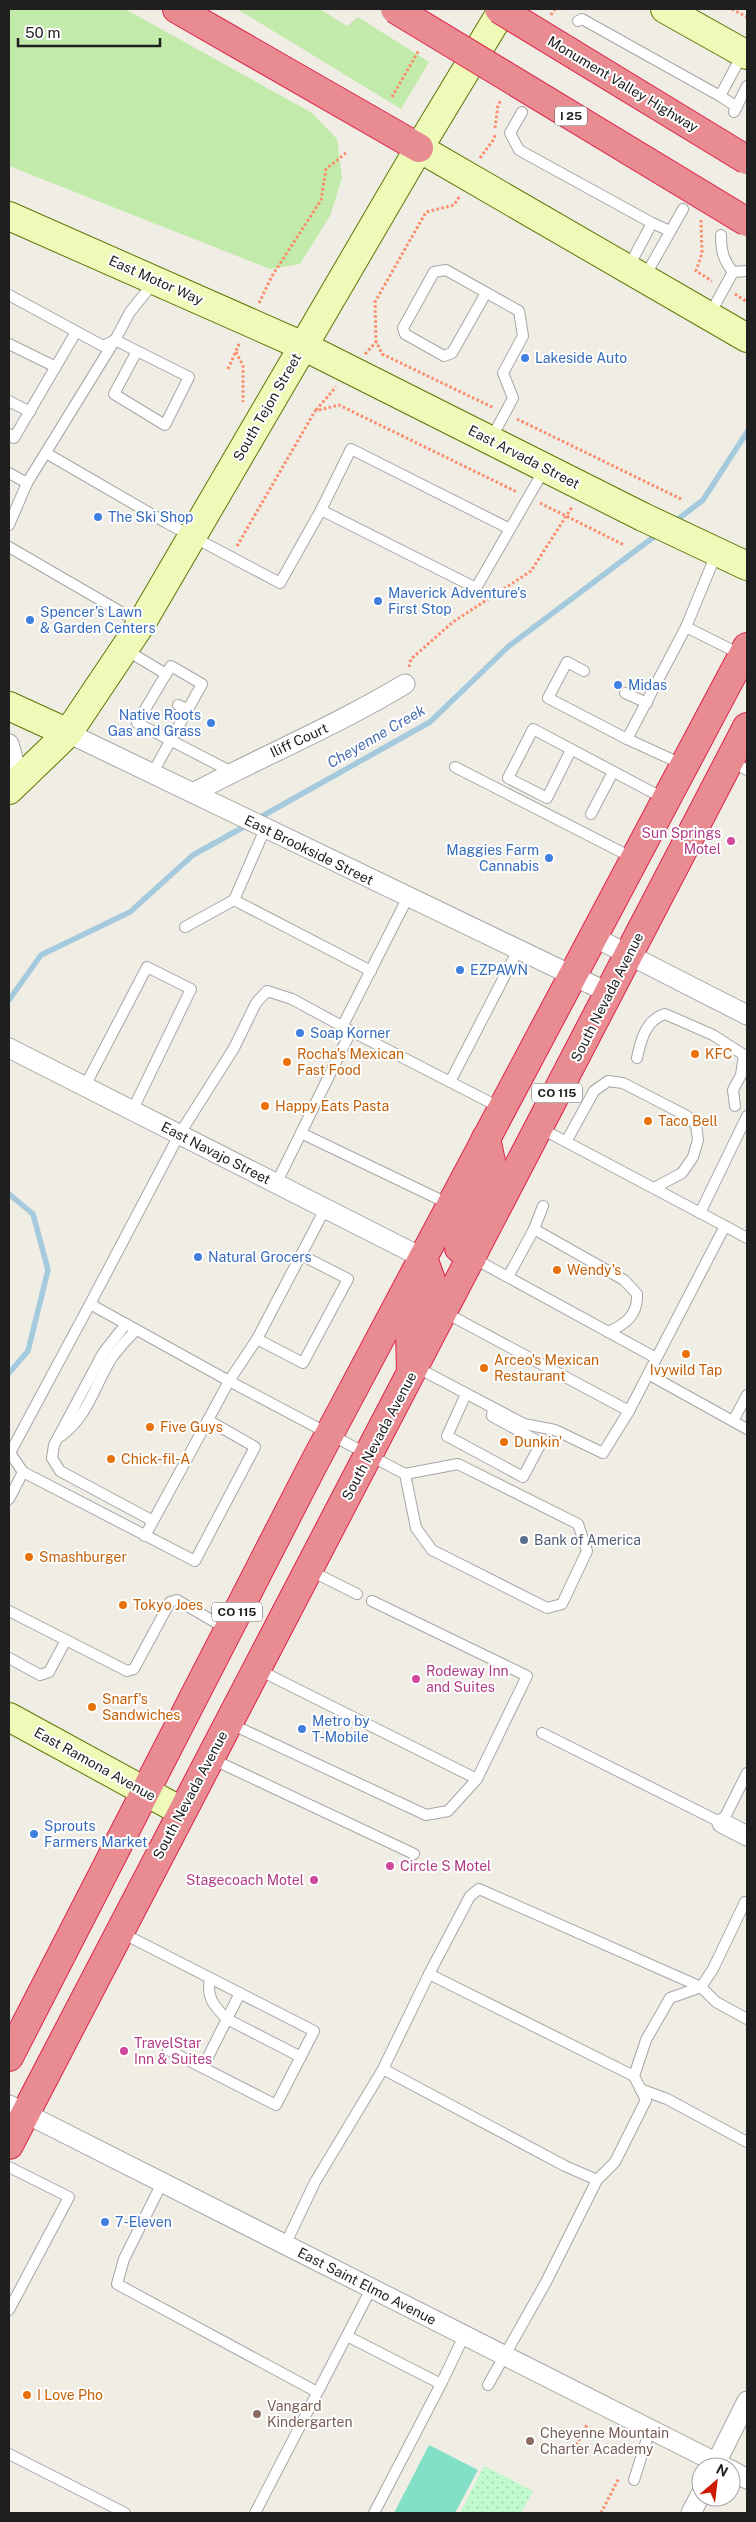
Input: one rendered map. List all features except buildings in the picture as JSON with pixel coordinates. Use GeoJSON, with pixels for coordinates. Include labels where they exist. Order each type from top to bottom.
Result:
{"type":"FeatureCollection","features":[{"type":"Feature","properties":{"kind":"highway"},"geometry":{"type":"LineString","coordinates":[[177,9],[419,148]]}},
{"type":"Feature","properties":{"kind":"highway","name":"I 25"},"geometry":{"type":"LineString","coordinates":[[395,9],[747,222]]}},
{"type":"Feature","properties":{"kind":"highway","name":"Monument Valley Highway"},"geometry":{"type":"LineString","coordinates":[[499,9],[747,160]]}},
{"type":"Feature","properties":{"kind":"highway","name":"CO 115"},"geometry":{"type":"LineString","coordinates":[[9,2057],[330,1433],[633,858],[745,651]]}},
{"type":"Feature","properties":{"kind":"highway","name":"South Nevada Avenue"},"geometry":{"type":"LineString","coordinates":[[9,2145],[17,2109],[119,1931],[444,1312],[628,956],[739,765],[747,727]]}},
{"type":"Feature","properties":{"kind":"highway"},"geometry":{"type":"LineString","coordinates":[[472,1258],[459,1248],[460,1234],[492,1171],[486,1138]]}},
{"type":"Feature","properties":{"kind":"highway"},"geometry":{"type":"LineString","coordinates":[[413,1370],[410,1334],[430,1297],[431,1280],[423,1258]]}},
{"type":"Feature","properties":{"kind":"main road","name":"South Tejon Street"},"geometry":{"type":"LineString","coordinates":[[14,785],[68,733],[141,624],[302,346],[503,9]]}},
{"type":"Feature","properties":{"kind":"main road"},"geometry":{"type":"LineString","coordinates":[[665,9],[745,54]]}},
{"type":"Feature","properties":{"kind":"main road"},"geometry":{"type":"LineString","coordinates":[[419,148],[747,338]]}},
{"type":"Feature","properties":{"kind":"main road","name":"East Motor Way"},"geometry":{"type":"LineString","coordinates":[[9,216],[302,346]]}},
{"type":"Feature","properties":{"kind":"main road","name":"East Arvada Street"},"geometry":{"type":"LineString","coordinates":[[302,346],[643,517],[747,566]]}},
{"type":"Feature","properties":{"kind":"main road","name":"East Brookside Street"},"geometry":{"type":"LineString","coordinates":[[9,706],[68,733]]}},
{"type":"Feature","properties":{"kind":"main road","name":"East Ramona Avenue"},"geometry":{"type":"LineString","coordinates":[[9,1717],[181,1811]]}},
{"type":"Feature","properties":{"kind":"street","name":"Iliff Court"},"geometry":{"type":"LineString","coordinates":[[192,793],[359,712],[405,684]]}},
{"type":"Feature","properties":{"kind":"street","name":"East Brookside Street"},"geometry":{"type":"LineString","coordinates":[[68,733],[609,993]]}},
{"type":"Feature","properties":{"kind":"street"},"geometry":{"type":"LineString","coordinates":[[9,744],[14,785]]}},
{"type":"Feature","properties":{"kind":"street"},"geometry":{"type":"LineString","coordinates":[[592,936],[747,1015]]}},
{"type":"Feature","properties":{"kind":"street","name":"East Navajo Street"},"geometry":{"type":"LineString","coordinates":[[9,1048],[423,1258]]}},
{"type":"Feature","properties":{"kind":"street"},"geometry":{"type":"LineString","coordinates":[[722,1823],[747,1836]]}},
{"type":"Feature","properties":{"kind":"street","name":"East Saint Elmo Avenue"},"geometry":{"type":"LineString","coordinates":[[17,2109],[702,2457]]}},
{"type":"Feature","properties":{"kind":"street"},"geometry":{"type":"LineString","coordinates":[[725,2457],[747,2401]]}},
{"type":"Feature","properties":{"kind":"lane"},"geometry":{"type":"LineString","coordinates":[[578,21],[582,19],[720,96],[735,110],[747,86]]}},
{"type":"Feature","properties":{"kind":"lane"},"geometry":{"type":"LineString","coordinates":[[720,96],[745,54]]}},
{"type":"Feature","properties":{"kind":"lane"},"geometry":{"type":"LineString","coordinates":[[522,112],[510,133],[519,150],[670,231]]}},
{"type":"Feature","properties":{"kind":"lane"},"geometry":{"type":"LineString","coordinates":[[636,273],[670,231],[682,208]]}},
{"type":"Feature","properties":{"kind":"lane"},"geometry":{"type":"LineString","coordinates":[[636,273],[652,223]]}},
{"type":"Feature","properties":{"kind":"lane"},"geometry":{"type":"LineString","coordinates":[[721,235],[721,251],[726,263],[733,272]]}},
{"type":"Feature","properties":{"kind":"lane"},"geometry":{"type":"LineString","coordinates":[[486,293],[452,353],[444,356],[405,334],[403,328],[434,272],[446,270],[518,311],[523,336],[504,373],[513,398],[490,440]]}},
{"type":"Feature","properties":{"kind":"lane"},"geometry":{"type":"LineString","coordinates":[[733,272],[747,271]]}},
{"type":"Feature","properties":{"kind":"lane"},"geometry":{"type":"LineString","coordinates":[[709,315],[733,272]]}},
{"type":"Feature","properties":{"kind":"lane"},"geometry":{"type":"LineString","coordinates":[[9,525],[27,483],[115,340],[130,312],[155,280]]}},
{"type":"Feature","properties":{"kind":"lane"},"geometry":{"type":"LineString","coordinates":[[9,295],[103,346],[115,340]]}},
{"type":"Feature","properties":{"kind":"lane"},"geometry":{"type":"LineString","coordinates":[[9,434],[14,438],[76,332]]}},
{"type":"Feature","properties":{"kind":"lane"},"geometry":{"type":"LineString","coordinates":[[115,340],[137,351],[189,377],[165,424],[114,394],[137,351]]}},
{"type":"Feature","properties":{"kind":"lane"},"geometry":{"type":"LineString","coordinates":[[9,344],[56,367]]}},
{"type":"Feature","properties":{"kind":"lane"},"geometry":{"type":"LineString","coordinates":[[9,401],[30,412]]}},
{"type":"Feature","properties":{"kind":"lane"},"geometry":{"type":"LineString","coordinates":[[46,453],[192,536],[280,583],[321,510],[351,448],[510,529]]}},
{"type":"Feature","properties":{"kind":"lane"},"geometry":{"type":"LineString","coordinates":[[321,510],[476,588],[546,468]]}},
{"type":"Feature","properties":{"kind":"lane"},"geometry":{"type":"LineString","coordinates":[[9,473],[27,483]]}},
{"type":"Feature","properties":{"kind":"lane"},"geometry":{"type":"LineString","coordinates":[[9,546],[141,624]]}},
{"type":"Feature","properties":{"kind":"lane"},"geometry":{"type":"LineString","coordinates":[[627,739],[686,627],[707,547]]}},
{"type":"Feature","properties":{"kind":"lane"},"geometry":{"type":"LineString","coordinates":[[686,627],[745,651]]}},
{"type":"Feature","properties":{"kind":"lane"},"geometry":{"type":"LineString","coordinates":[[124,649],[166,674]]}},
{"type":"Feature","properties":{"kind":"lane"},"geometry":{"type":"LineString","coordinates":[[584,671],[567,662],[548,698],[627,739],[684,765]]}},
{"type":"Feature","properties":{"kind":"lane"},"geometry":{"type":"LineString","coordinates":[[152,774],[171,740],[183,707],[202,684],[171,666],[158,693],[137,723],[171,740],[232,772]]}},
{"type":"Feature","properties":{"kind":"lane"},"geometry":{"type":"LineString","coordinates":[[625,693],[647,703]]}},
{"type":"Feature","properties":{"kind":"lane"},"geometry":{"type":"LineString","coordinates":[[571,750],[547,798],[508,778],[533,729],[666,800]]}},
{"type":"Feature","properties":{"kind":"lane"},"geometry":{"type":"LineString","coordinates":[[455,767],[633,858]]}},
{"type":"Feature","properties":{"kind":"lane"},"geometry":{"type":"LineString","coordinates":[[591,814],[613,772]]}},
{"type":"Feature","properties":{"kind":"lane"},"geometry":{"type":"LineString","coordinates":[[185,927],[234,900],[272,832]]}},
{"type":"Feature","properties":{"kind":"lane"},"geometry":{"type":"LineString","coordinates":[[276,1184],[302,1133],[371,971],[408,897]]}},
{"type":"Feature","properties":{"kind":"lane"},"geometry":{"type":"LineString","coordinates":[[234,900],[371,971]]}},
{"type":"Feature","properties":{"kind":"lane"},"geometry":{"type":"LineString","coordinates":[[450,1082],[518,950]]}},
{"type":"Feature","properties":{"kind":"lane"},"geometry":{"type":"LineString","coordinates":[[85,1086],[147,967],[192,989],[132,1111]]}},
{"type":"Feature","properties":{"kind":"lane"},"geometry":{"type":"LineString","coordinates":[[208,1420],[255,1446],[195,1561],[23,1472],[10,1453],[179,1135],[234,1048],[256,1003],[267,991],[292,999],[502,1108]]}},
{"type":"Feature","properties":{"kind":"lane"},"geometry":{"type":"LineString","coordinates":[[637,1058],[641,1038],[657,1017],[665,1014],[713,1035],[744,1055],[741,1075],[733,1090],[735,1106]]}},
{"type":"Feature","properties":{"kind":"lane"},"geometry":{"type":"LineString","coordinates":[[566,1142],[594,1091],[608,1081],[623,1083],[687,1116],[696,1126],[698,1140],[693,1157],[682,1173],[654,1188]]}},
{"type":"Feature","properties":{"kind":"lane"},"geometry":{"type":"LineString","coordinates":[[700,1213],[747,1116]]}},
{"type":"Feature","properties":{"kind":"lane"},"geometry":{"type":"LineString","coordinates":[[540,1128],[747,1238]]}},
{"type":"Feature","properties":{"kind":"lane"},"geometry":{"type":"LineString","coordinates":[[302,1133],[451,1205]]}},
{"type":"Feature","properties":{"kind":"lane"},"geometry":{"type":"LineString","coordinates":[[508,1277],[534,1229],[543,1206]]}},
{"type":"Feature","properties":{"kind":"lane"},"geometry":{"type":"LineString","coordinates":[[145,1536],[228,1382],[257,1339],[325,1209]]}},
{"type":"Feature","properties":{"kind":"lane"},"geometry":{"type":"LineString","coordinates":[[413,1370],[466,1394],[524,1424],[555,1430],[603,1453],[629,1410],[725,1226]]}},
{"type":"Feature","properties":{"kind":"lane"},"geometry":{"type":"LineString","coordinates":[[534,1229],[624,1280],[638,1294],[638,1306],[630,1319],[622,1326],[608,1332]]}},
{"type":"Feature","properties":{"kind":"lane"},"geometry":{"type":"LineString","coordinates":[[257,1339],[303,1363],[348,1279],[301,1255]]}},
{"type":"Feature","properties":{"kind":"lane"},"geometry":{"type":"LineString","coordinates":[[472,1258],[656,1358]]}},
{"type":"Feature","properties":{"kind":"lane"},"geometry":{"type":"LineString","coordinates":[[90,1304],[228,1382],[330,1433],[405,1474],[458,1464],[578,1524],[586,1551],[562,1604],[547,1608],[432,1550],[416,1528],[405,1474]]}},
{"type":"Feature","properties":{"kind":"lane"},"geometry":{"type":"LineString","coordinates":[[444,1312],[629,1410]]}},
{"type":"Feature","properties":{"kind":"lane"},"geometry":{"type":"LineString","coordinates":[[126,1324],[103,1353],[58,1439],[52,1458],[60,1471],[153,1521]]}},
{"type":"Feature","properties":{"kind":"lane"},"geometry":{"type":"LineString","coordinates":[[58,1439],[75,1426],[113,1356],[136,1330]]}},
{"type":"Feature","properties":{"kind":"lane"},"geometry":{"type":"LineString","coordinates":[[648,1374],[747,1429]]}},
{"type":"Feature","properties":{"kind":"lane"},"geometry":{"type":"LineString","coordinates":[[466,1394],[447,1436],[523,1477],[541,1443],[492,1416],[493,1408]]}},
{"type":"Feature","properties":{"kind":"lane"},"geometry":{"type":"LineString","coordinates":[[733,1422],[747,1395]]}},
{"type":"Feature","properties":{"kind":"lane"},"geometry":{"type":"LineString","coordinates":[[9,1499],[23,1472]]}},
{"type":"Feature","properties":{"kind":"lane"},"geometry":{"type":"LineString","coordinates":[[308,1570],[357,1594]]}},
{"type":"Feature","properties":{"kind":"lane"},"geometry":{"type":"LineString","coordinates":[[9,1611],[127,1671],[134,1669],[170,1602],[177,1600],[228,1629]]}},
{"type":"Feature","properties":{"kind":"lane"},"geometry":{"type":"LineString","coordinates":[[228,1722],[426,1815],[448,1812],[477,1779],[527,1676],[372,1601]]}},
{"type":"Feature","properties":{"kind":"lane"},"geometry":{"type":"LineString","coordinates":[[9,1658],[40,1675],[49,1672],[66,1640]]}},
{"type":"Feature","properties":{"kind":"lane"},"geometry":{"type":"LineString","coordinates":[[256,1668],[477,1779]]}},
{"type":"Feature","properties":{"kind":"lane"},"geometry":{"type":"LineString","coordinates":[[542,1733],[722,1823],[747,1773]]}},
{"type":"Feature","properties":{"kind":"lane"},"geometry":{"type":"LineString","coordinates":[[209,1758],[414,1854]]}},
{"type":"Feature","properties":{"kind":"lane"},"geometry":{"type":"LineString","coordinates":[[285,2245],[315,2182],[383,2069],[429,1974],[470,1896],[479,1889],[701,1988],[716,2002],[747,2019]]}},
{"type":"Feature","properties":{"kind":"lane"},"geometry":{"type":"LineString","coordinates":[[634,2076],[646,2040],[670,1998],[701,1988],[713,1969],[745,1902]]}},
{"type":"Feature","properties":{"kind":"lane"},"geometry":{"type":"LineString","coordinates":[[119,1931],[314,2031],[276,2105],[168,2050]]}},
{"type":"Feature","properties":{"kind":"lane"},"geometry":{"type":"LineString","coordinates":[[429,1974],[634,2076],[646,2100],[615,2162],[598,2180],[546,2282],[503,2355],[488,2385]]}},
{"type":"Feature","properties":{"kind":"lane"},"geometry":{"type":"LineString","coordinates":[[210,1978],[209,1994],[212,2004],[227,2018],[301,2057]]}},
{"type":"Feature","properties":{"kind":"lane"},"geometry":{"type":"LineString","coordinates":[[203,2067],[240,1994]]}},
{"type":"Feature","properties":{"kind":"lane"},"geometry":{"type":"LineString","coordinates":[[383,2069],[565,2166],[598,2180]]}},
{"type":"Feature","properties":{"kind":"lane"},"geometry":{"type":"LineString","coordinates":[[640,2088],[666,2099],[747,2142]]}},
{"type":"Feature","properties":{"kind":"lane"},"geometry":{"type":"LineString","coordinates":[[9,2167],[69,2197],[9,2310]]}},
{"type":"Feature","properties":{"kind":"lane"},"geometry":{"type":"LineString","coordinates":[[162,2183],[124,2259],[117,2284],[318,2392]]}},
{"type":"Feature","properties":{"kind":"lane"},"geometry":{"type":"LineString","coordinates":[[254,2513],[371,2289]]}},
{"type":"Feature","properties":{"kind":"lane"},"geometry":{"type":"LineString","coordinates":[[347,2336],[440,2384]]}},
{"type":"Feature","properties":{"kind":"lane"},"geometry":{"type":"LineString","coordinates":[[374,2513],[464,2336]]}},
{"type":"Feature","properties":{"kind":"lane"},"geometry":{"type":"LineString","coordinates":[[634,2480],[650,2429]]}},
{"type":"Feature","properties":{"kind":"lane"},"geometry":{"type":"LineString","coordinates":[[9,2454],[125,2513]]}},
{"type":"Feature","properties":{"kind":"path"},"geometry":{"type":"LineString","coordinates":[[732,9],[747,17]]}},
{"type":"Feature","properties":{"kind":"path"},"geometry":{"type":"LineString","coordinates":[[392,97],[424,42]]}},
{"type":"Feature","properties":{"kind":"path"},"geometry":{"type":"LineString","coordinates":[[272,276],[322,200],[326,169],[346,153]]}},
{"type":"Feature","properties":{"kind":"path"},"geometry":{"type":"LineString","coordinates":[[459,196],[454,205],[426,212],[375,302],[376,341],[382,354],[683,500]]}},
{"type":"Feature","properties":{"kind":"path"},"geometry":{"type":"LineString","coordinates":[[236,352],[243,366],[243,394],[248,440]]}},
{"type":"Feature","properties":{"kind":"path"},"geometry":{"type":"LineString","coordinates":[[405,684],[411,659],[453,622],[531,571],[584,487]]}},
{"type":"Feature","properties":{"kind":"path"},"geometry":{"type":"LineString","coordinates":[[576,2445],[588,2423]]}},
{"type":"Feature","properties":{"kind":"path"},"geometry":{"type":"LineString","coordinates":[[601,2513],[623,2472]]}},
{"type":"Feature","properties":{"kind":"green space"},"geometry":{"type":"Polygon","coordinates":[[[9,9],[125,9],[312,113],[337,139],[342,178],[330,216],[300,264],[270,269],[9,166],[9,9]]]}},
{"type":"Feature","properties":{"kind":"green space"},"geometry":{"type":"Polygon","coordinates":[[[237,9],[320,9],[347,26],[358,17],[429,62],[401,109],[237,9]]]}},
{"type":"Feature","properties":{"kind":"green space"},"geometry":{"type":"Polygon","coordinates":[[[429,2445],[478,2470],[455,2513],[394,2513],[429,2445]]]}},
{"type":"Feature","properties":{"kind":"green space"},"geometry":{"type":"Polygon","coordinates":[[[484,2466],[533,2491],[521,2513],[460,2513],[484,2466]]]}},
{"type":"Feature","properties":{"kind":"waterway","name":"Cheyenne Creek"},"geometry":{"type":"LineString","coordinates":[[673,523],[703,500],[747,432]]}},
{"type":"Feature","properties":{"kind":"waterway","name":"Cheyenne Creek"},"geometry":{"type":"LineString","coordinates":[[257,819],[430,722],[509,646],[659,533]]}},
{"type":"Feature","properties":{"kind":"waterway","name":"Cheyenne Creek"},"geometry":{"type":"LineString","coordinates":[[9,1000],[41,955],[130,912],[193,855],[249,824]]}},
{"type":"Feature","properties":{"kind":"waterway","name":"Cheyenne Creek"},"geometry":{"type":"LineString","coordinates":[[9,1194],[33,1214],[48,1270],[28,1351],[9,1373]]}},
{"type":"Feature","properties":{"kind":"place","name":"Lakeside Auto"},"geometry":{"type":"Point","coordinates":[525,358]}},
{"type":"Feature","properties":{"kind":"place","name":"The Ski Shop"},"geometry":{"type":"Point","coordinates":[98,517]}},
{"type":"Feature","properties":{"kind":"place","name":"Maverick Adventure's First Stop"},"geometry":{"type":"Point","coordinates":[378,601]}},
{"type":"Feature","properties":{"kind":"place","name":"Spencer’s Lawn & Garden Centers"},"geometry":{"type":"Point","coordinates":[30,620]}},
{"type":"Feature","properties":{"kind":"place","name":"Midas"},"geometry":{"type":"Point","coordinates":[618,685]}},
{"type":"Feature","properties":{"kind":"place","name":"Native Roots Gas and Grass"},"geometry":{"type":"Point","coordinates":[211,723]}},
{"type":"Feature","properties":{"kind":"place","name":"Sun Springs Motel"},"geometry":{"type":"Point","coordinates":[731,841]}},
{"type":"Feature","properties":{"kind":"place","name":"Maggies Farm Cannabis"},"geometry":{"type":"Point","coordinates":[549,858]}},
{"type":"Feature","properties":{"kind":"place","name":"EZPAWN"},"geometry":{"type":"Point","coordinates":[460,970]}},
{"type":"Feature","properties":{"kind":"place","name":"Soap Korner"},"geometry":{"type":"Point","coordinates":[300,1033]}},
{"type":"Feature","properties":{"kind":"place","name":"KFC"},"geometry":{"type":"Point","coordinates":[695,1054]}},
{"type":"Feature","properties":{"kind":"place","name":"Rocha's Mexican Fast Food"},"geometry":{"type":"Point","coordinates":[287,1062]}},
{"type":"Feature","properties":{"kind":"place","name":"Happy Eats Pasta"},"geometry":{"type":"Point","coordinates":[265,1106]}},
{"type":"Feature","properties":{"kind":"place","name":"Taco Bell"},"geometry":{"type":"Point","coordinates":[648,1121]}},
{"type":"Feature","properties":{"kind":"place","name":"Natural Grocers"},"geometry":{"type":"Point","coordinates":[198,1257]}},
{"type":"Feature","properties":{"kind":"place","name":"Wendy's"},"geometry":{"type":"Point","coordinates":[557,1270]}},
{"type":"Feature","properties":{"kind":"place","name":"Ivywild Tap"},"geometry":{"type":"Point","coordinates":[686,1354]}},
{"type":"Feature","properties":{"kind":"place","name":"Arceo's Mexican Restaurant"},"geometry":{"type":"Point","coordinates":[484,1368]}},
{"type":"Feature","properties":{"kind":"place","name":"Five Guys"},"geometry":{"type":"Point","coordinates":[150,1427]}},
{"type":"Feature","properties":{"kind":"place","name":"Dunkin'"},"geometry":{"type":"Point","coordinates":[504,1442]}},
{"type":"Feature","properties":{"kind":"place","name":"Chick-fil-A"},"geometry":{"type":"Point","coordinates":[111,1459]}},
{"type":"Feature","properties":{"kind":"place","name":"Bank of America"},"geometry":{"type":"Point","coordinates":[524,1540]}},
{"type":"Feature","properties":{"kind":"place","name":"Smashburger"},"geometry":{"type":"Point","coordinates":[29,1557]}},
{"type":"Feature","properties":{"kind":"place","name":"Tokyo Joes"},"geometry":{"type":"Point","coordinates":[123,1605]}},
{"type":"Feature","properties":{"kind":"place","name":"Rodeway Inn and Suites"},"geometry":{"type":"Point","coordinates":[416,1679]}},
{"type":"Feature","properties":{"kind":"place","name":"Snarf's Sandwiches"},"geometry":{"type":"Point","coordinates":[92,1707]}},
{"type":"Feature","properties":{"kind":"place","name":"Metro by T-Mobile"},"geometry":{"type":"Point","coordinates":[302,1729]}},
{"type":"Feature","properties":{"kind":"place","name":"Sprouts Farmers Market"},"geometry":{"type":"Point","coordinates":[34,1834]}},
{"type":"Feature","properties":{"kind":"place","name":"Circle S Motel"},"geometry":{"type":"Point","coordinates":[390,1866]}},
{"type":"Feature","properties":{"kind":"place","name":"Stagecoach Motel"},"geometry":{"type":"Point","coordinates":[314,1880]}},
{"type":"Feature","properties":{"kind":"place","name":"TravelStar Inn & Suites"},"geometry":{"type":"Point","coordinates":[124,2051]}},
{"type":"Feature","properties":{"kind":"place","name":"7-Eleven"},"geometry":{"type":"Point","coordinates":[105,2222]}},
{"type":"Feature","properties":{"kind":"place","name":"I Love Pho"},"geometry":{"type":"Point","coordinates":[27,2395]}},
{"type":"Feature","properties":{"kind":"place","name":"Vangard Kindergarten"},"geometry":{"type":"Point","coordinates":[257,2414]}},
{"type":"Feature","properties":{"kind":"place","name":"Cheyenne Mountain Charter Academy"},"geometry":{"type":"Point","coordinates":[530,2441]}}]}
